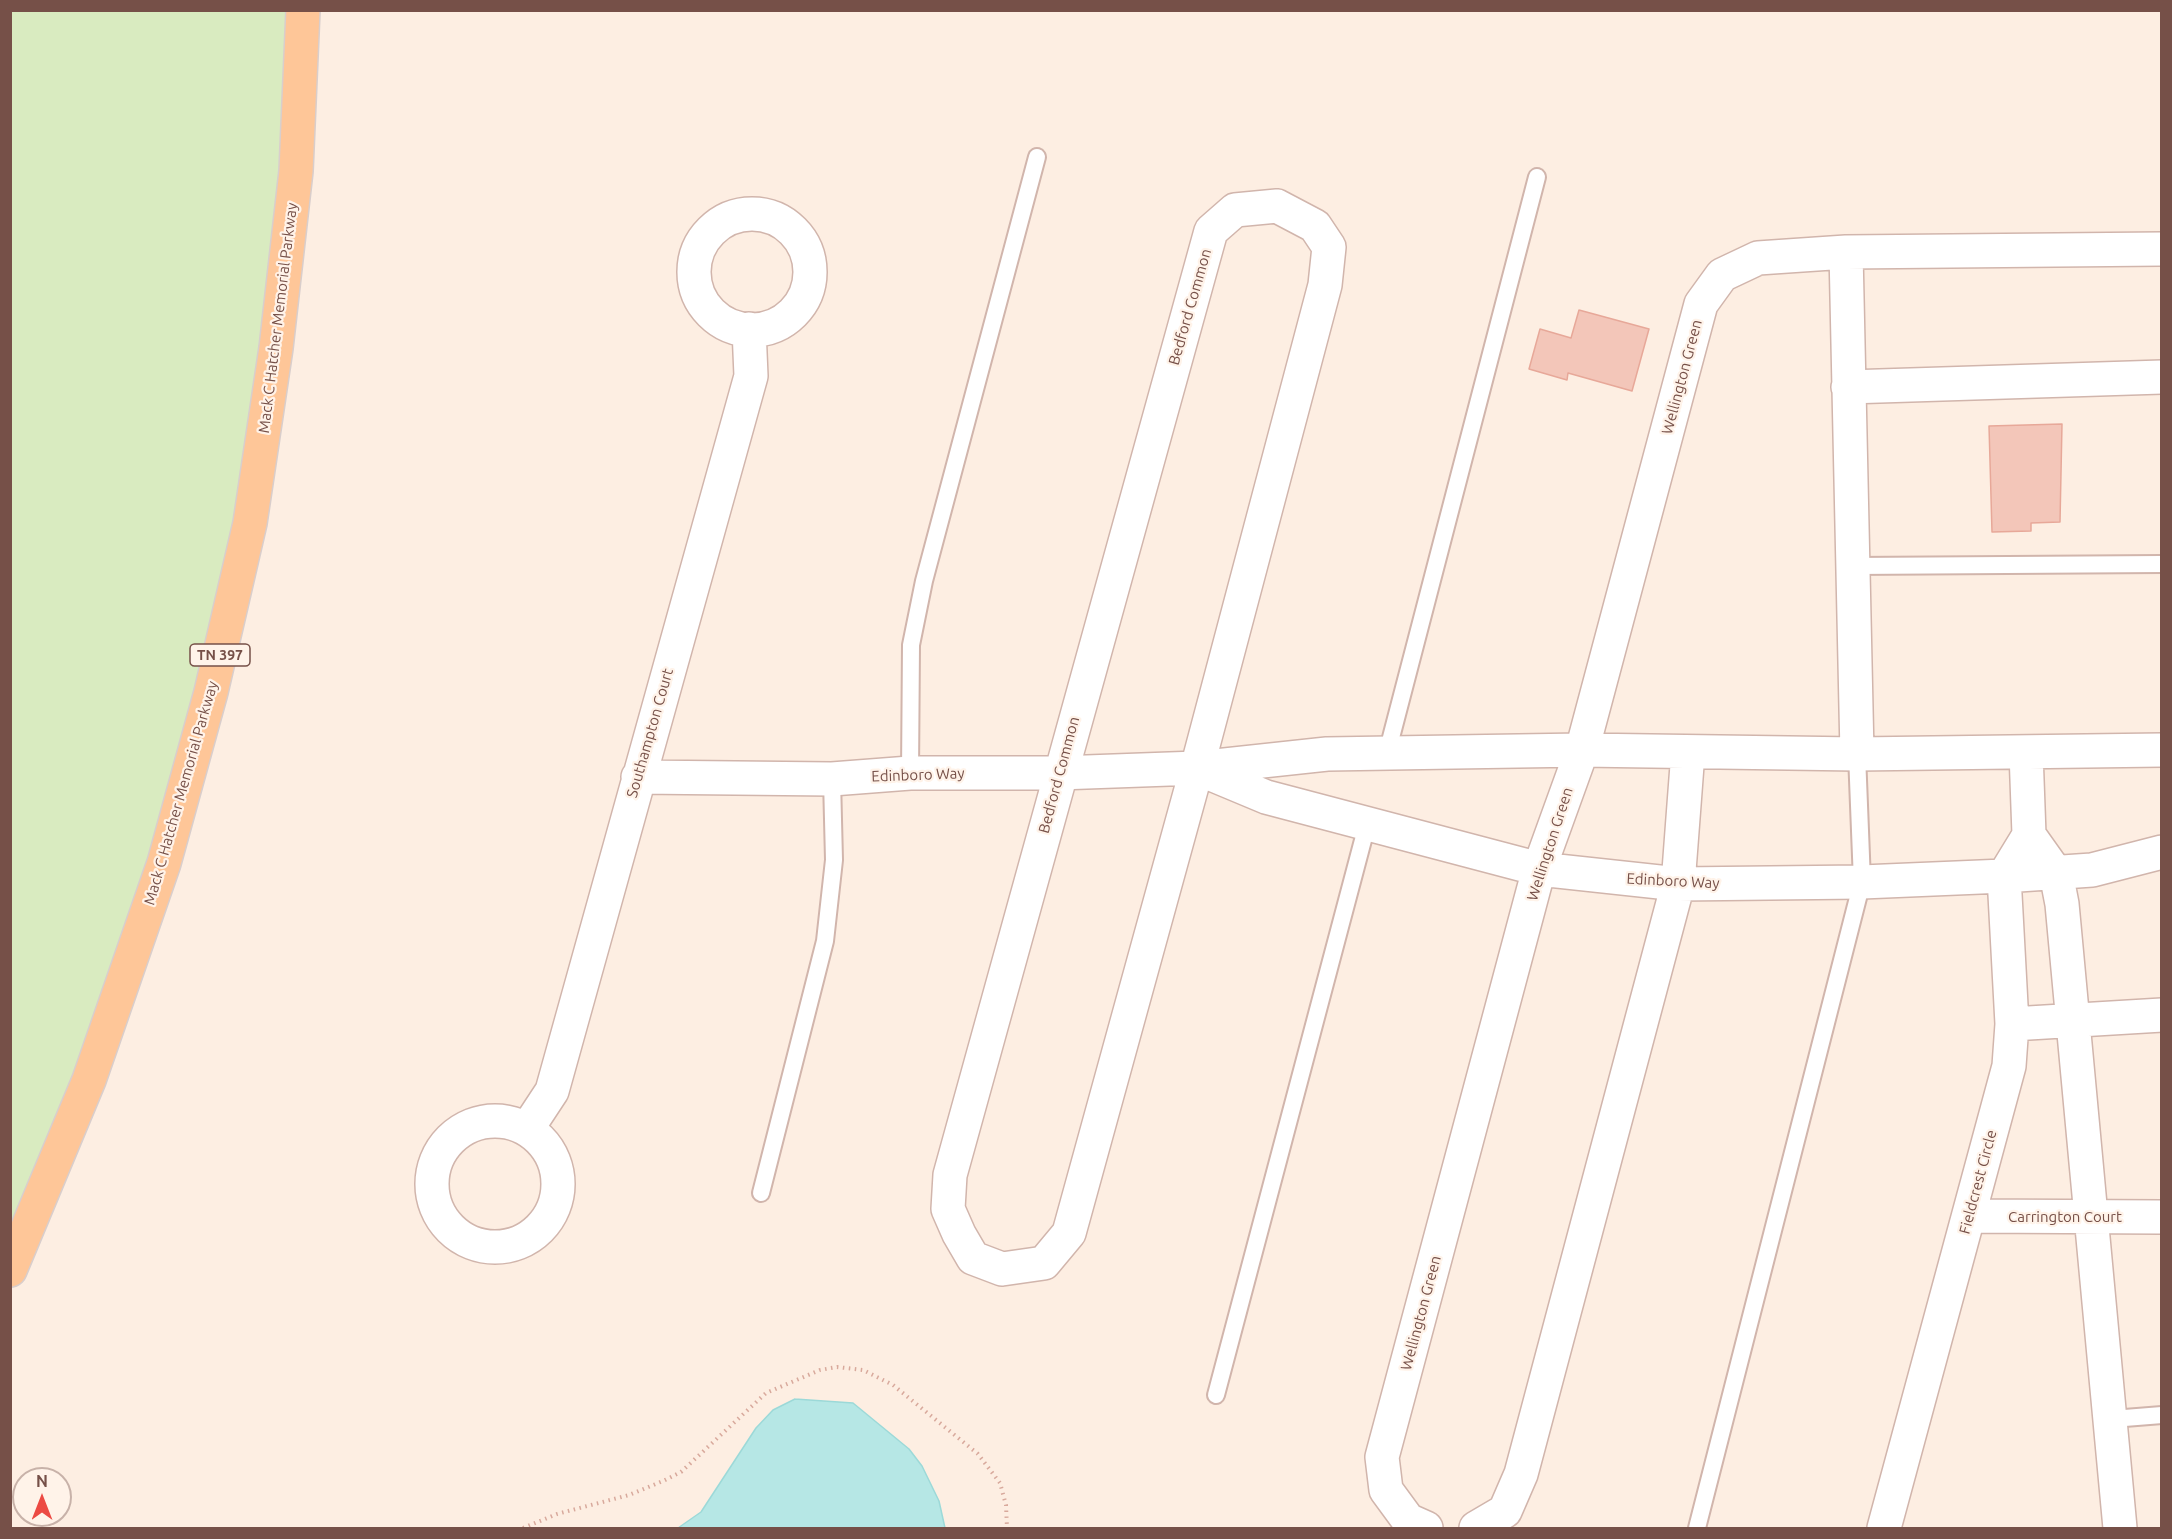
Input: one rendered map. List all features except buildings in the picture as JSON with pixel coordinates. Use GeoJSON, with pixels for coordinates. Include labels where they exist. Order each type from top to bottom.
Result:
{"type":"FeatureCollection","features":[{"type":"Feature","properties":{"kind":"main road","name":"Mack C Hatcher Memorial Parkway"},"geometry":{"type":"LineString","coordinates":[[10,1270],[88,1080],[160,874],[216,670],[250,523],[276,348],[296,171],[303,10]]}},
{"type":"Feature","properties":{"kind":"street","name":"Bedford Common"},"geometry":{"type":"LineString","coordinates":[[1277,206],[1315,226],[1329,247],[1325,285],[1197,768],[1069,1233],[1044,1263],[1002,1269],[973,1258],[948,1209],[950,1175],[1059,773],[1211,231],[1235,210],[1277,206]]}},
{"type":"Feature","properties":{"kind":"street","name":"Wellington Green"},"geometry":{"type":"LineString","coordinates":[[1426,1528],[1408,1520],[1386,1490],[1382,1457],[1539,869],[1582,750],[1701,304],[1722,275],[1758,258],[1846,252],[2162,249]]}},
{"type":"Feature","properties":{"kind":"street"},"geometry":{"type":"LineString","coordinates":[[1846,252],[1857,754]]}},
{"type":"Feature","properties":{"kind":"street","name":"Southampton Court"},"geometry":{"type":"LineString","coordinates":[[526,1129],[552,1091],[751,376],[749,329]]}},
{"type":"Feature","properties":{"kind":"street"},"geometry":{"type":"LineString","coordinates":[[1848,387],[2162,377]]}},
{"type":"Feature","properties":{"kind":"street","name":"Edinboro Way"},"geometry":{"type":"LineString","coordinates":[[638,777],[832,779],[910,773],[1059,773],[1197,768],[1327,754],[1582,750],[1857,754],[2162,750]]}},
{"type":"Feature","properties":{"kind":"street"},"geometry":{"type":"LineString","coordinates":[[1476,1528],[1505,1511],[1521,1474],[1678,884],[1688,752]]}},
{"type":"Feature","properties":{"kind":"street"},"geometry":{"type":"LineString","coordinates":[[2026,752],[2029,835],[2056,873],[2062,904],[2112,1419],[2120,1528]]}},
{"type":"Feature","properties":{"kind":"street","name":"Edinboro Way"},"geometry":{"type":"LineString","coordinates":[[1197,768],[1266,797],[1539,869],[1678,884],[1862,882],[2056,873],[2092,870],[2162,852]]}},
{"type":"Feature","properties":{"kind":"street"},"geometry":{"type":"LineString","coordinates":[[2004,876],[2029,835]]}},
{"type":"Feature","properties":{"kind":"street","name":"Fieldcrest Circle"},"geometry":{"type":"LineString","coordinates":[[1884,1528],[2009,1066],[2012,1024],[2004,876]]}},
{"type":"Feature","properties":{"kind":"street"},"geometry":{"type":"LineString","coordinates":[[2012,1024],[2162,1015]]}},
{"type":"Feature","properties":{"kind":"street","name":"Carrington Court"},"geometry":{"type":"LineString","coordinates":[[1969,1216],[2162,1217]]}},
{"type":"Feature","properties":{"kind":"lane"},"geometry":{"type":"LineString","coordinates":[[910,773],[910,645],[924,581],[1036,157]]}},
{"type":"Feature","properties":{"kind":"lane"},"geometry":{"type":"LineString","coordinates":[[1387,753],[1537,177]]}},
{"type":"Feature","properties":{"kind":"lane"},"geometry":{"type":"LineString","coordinates":[[1852,566],[2162,564]]}},
{"type":"Feature","properties":{"kind":"lane"},"geometry":{"type":"LineString","coordinates":[[1697,1528],[1862,882],[1857,754]]}},
{"type":"Feature","properties":{"kind":"lane"},"geometry":{"type":"LineString","coordinates":[[761,1193],[825,941],[834,860],[832,779]]}},
{"type":"Feature","properties":{"kind":"lane"},"geometry":{"type":"LineString","coordinates":[[1216,1395],[1367,825]]}},
{"type":"Feature","properties":{"kind":"lane"},"geometry":{"type":"LineString","coordinates":[[2112,1419],[2162,1415]]}},
{"type":"Feature","properties":{"kind":"path"},"geometry":{"type":"LineString","coordinates":[[523,1528],[557,1515],[628,1495],[681,1472],[766,1393],[820,1370],[837,1367],[863,1370],[893,1385],[978,1454],[1000,1483],[1006,1505],[1006,1528]]}},
{"type":"Feature","properties":{"kind":"green space"},"geometry":{"type":"Polygon","coordinates":[[[11,11],[303,11],[296,171],[211,692],[11,1270],[11,11]]]}},
{"type":"Feature","properties":{"kind":"water"},"geometry":{"type":"Polygon","coordinates":[[[795,1399],[853,1403],[909,1449],[922,1466],[939,1501],[945,1528],[678,1528],[701,1512],[756,1428],[773,1410],[795,1399]]]}}]}
